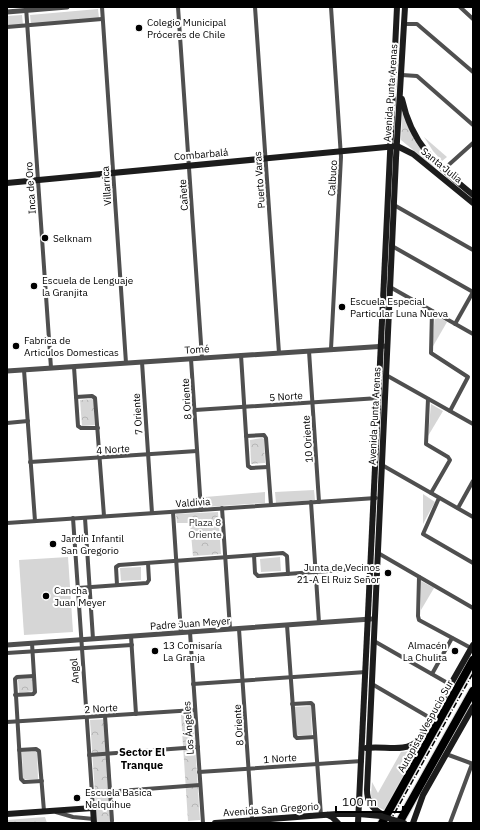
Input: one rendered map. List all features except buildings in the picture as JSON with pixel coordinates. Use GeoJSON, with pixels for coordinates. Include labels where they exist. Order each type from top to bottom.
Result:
{"type":"FeatureCollection","features":[{"type":"Feature","properties":{"kind":"highway","name":"Autopista Vespucio Sur"},"geometry":{"type":"LineString","coordinates":[[383,818],[473,660]]}},
{"type":"Feature","properties":{"kind":"highway"},"geometry":{"type":"LineString","coordinates":[[399,823],[473,691]]}},
{"type":"Feature","properties":{"kind":"main road","name":"Avenida Punta Arenas"},"geometry":{"type":"LineString","coordinates":[[358,823],[366,672],[378,553],[377,497],[379,398],[390,287],[394,205],[397,7]]}},
{"type":"Feature","properties":{"kind":"main road","name":"Avenida Punta Arenas"},"geometry":{"type":"LineString","coordinates":[[383,818],[373,808],[367,795],[374,641],[371,568],[377,497],[382,465],[386,375],[384,346],[394,146],[401,92],[405,7]]}},
{"type":"Feature","properties":{"kind":"main road","name":"Santa Julia"},"geometry":{"type":"LineString","coordinates":[[401,92],[406,112],[415,135],[427,154],[443,170],[473,195]]}},
{"type":"Feature","properties":{"kind":"main road","name":"Combarbalá"},"geometry":{"type":"LineString","coordinates":[[7,183],[394,146]]}},
{"type":"Feature","properties":{"kind":"main road","name":"Santa Julia"},"geometry":{"type":"LineString","coordinates":[[394,146],[413,154],[473,203]]}},
{"type":"Feature","properties":{"kind":"main road"},"geometry":{"type":"LineString","coordinates":[[362,752],[365,748],[369,747],[400,748],[411,746],[421,738],[472,647]]}},
{"type":"Feature","properties":{"kind":"main road"},"geometry":{"type":"LineString","coordinates":[[413,823],[423,795],[473,707]]}},
{"type":"Feature","properties":{"kind":"main road"},"geometry":{"type":"LineString","coordinates":[[7,814],[93,808]]}},
{"type":"Feature","properties":{"kind":"main road","name":"Angol"},"geometry":{"type":"LineString","coordinates":[[93,808],[94,821]]}},
{"type":"Feature","properties":{"kind":"main road","name":"Avenida San Gregorio"},"geometry":{"type":"LineString","coordinates":[[331,819],[335,814],[359,814],[383,818]]}},
{"type":"Feature","properties":{"kind":"main road","name":"Avenida San Gregorio"},"geometry":{"type":"LineString","coordinates":[[215,823],[252,820],[284,821],[321,816],[338,823]]}},
{"type":"Feature","properties":{"kind":"main road"},"geometry":{"type":"LineString","coordinates":[[383,818],[404,823]]}},
{"type":"Feature","properties":{"kind":"street"},"geometry":{"type":"LineString","coordinates":[[7,12],[26,9],[67,7]]}},
{"type":"Feature","properties":{"kind":"street","name":"Villarrica"},"geometry":{"type":"LineString","coordinates":[[102,7],[126,363]]}},
{"type":"Feature","properties":{"kind":"street","name":"Cañete"},"geometry":{"type":"LineString","coordinates":[[178,7],[202,358]]}},
{"type":"Feature","properties":{"kind":"street","name":"Puerto Varas"},"geometry":{"type":"LineString","coordinates":[[255,7],[279,353]]}},
{"type":"Feature","properties":{"kind":"street","name":"Calbuco"},"geometry":{"type":"LineString","coordinates":[[331,7],[341,151],[331,349]]}},
{"type":"Feature","properties":{"kind":"street"},"geometry":{"type":"LineString","coordinates":[[460,7],[473,18]]}},
{"type":"Feature","properties":{"kind":"street","name":"Inca de Oro"},"geometry":{"type":"LineString","coordinates":[[26,9],[51,368]]}},
{"type":"Feature","properties":{"kind":"street"},"geometry":{"type":"LineString","coordinates":[[7,27],[102,19]]}},
{"type":"Feature","properties":{"kind":"street"},"geometry":{"type":"LineString","coordinates":[[404,24],[418,25],[473,72]]}},
{"type":"Feature","properties":{"kind":"street"},"geometry":{"type":"LineString","coordinates":[[402,75],[417,76],[473,125]]}},
{"type":"Feature","properties":{"kind":"street"},"geometry":{"type":"LineString","coordinates":[[443,170],[473,143]]}},
{"type":"Feature","properties":{"kind":"street"},"geometry":{"type":"LineString","coordinates":[[394,205],[473,250]]}},
{"type":"Feature","properties":{"kind":"street"},"geometry":{"type":"LineString","coordinates":[[392,246],[473,292],[455,324]]}},
{"type":"Feature","properties":{"kind":"street"},"geometry":{"type":"LineString","coordinates":[[390,287],[473,334]]}},
{"type":"Feature","properties":{"kind":"street"},"geometry":{"type":"LineString","coordinates":[[432,311],[430,351],[432,355],[468,377],[450,411]]}},
{"type":"Feature","properties":{"kind":"street","name":"Tomé"},"geometry":{"type":"LineString","coordinates":[[7,371],[384,346]]}},
{"type":"Feature","properties":{"kind":"street","name":"10 Oriente"},"geometry":{"type":"LineString","coordinates":[[309,351],[319,502]]}},
{"type":"Feature","properties":{"kind":"street"},"geometry":{"type":"LineString","coordinates":[[241,355],[249,467],[268,467]]}},
{"type":"Feature","properties":{"kind":"street","name":"8 Oriente"},"geometry":{"type":"LineString","coordinates":[[191,359],[201,510]]}},
{"type":"Feature","properties":{"kind":"street","name":"7 Oriente"},"geometry":{"type":"LineString","coordinates":[[142,362],[152,513]]}},
{"type":"Feature","properties":{"kind":"street"},"geometry":{"type":"LineString","coordinates":[[74,367],[78,427],[82,429],[98,428]]}},
{"type":"Feature","properties":{"kind":"street"},"geometry":{"type":"LineString","coordinates":[[24,370],[34,521]]}},
{"type":"Feature","properties":{"kind":"street"},"geometry":{"type":"LineString","coordinates":[[386,375],[473,424]]}},
{"type":"Feature","properties":{"kind":"street"},"geometry":{"type":"LineString","coordinates":[[76,397],[92,396],[95,398],[104,516]]}},
{"type":"Feature","properties":{"kind":"street","name":"5 Norte"},"geometry":{"type":"LineString","coordinates":[[195,410],[379,398]]}},
{"type":"Feature","properties":{"kind":"street"},"geometry":{"type":"LineString","coordinates":[[428,399],[425,441],[428,445],[450,459],[431,493]]}},
{"type":"Feature","properties":{"kind":"street"},"geometry":{"type":"LineString","coordinates":[[7,423],[28,421]]}},
{"type":"Feature","properties":{"kind":"street"},"geometry":{"type":"LineString","coordinates":[[246,436],[262,435],[266,437],[271,505]]}},
{"type":"Feature","properties":{"kind":"street","name":"4 Norte"},"geometry":{"type":"LineString","coordinates":[[30,462],[197,451]]}},
{"type":"Feature","properties":{"kind":"street"},"geometry":{"type":"LineString","coordinates":[[382,465],[473,517]]}},
{"type":"Feature","properties":{"kind":"street"},"geometry":{"type":"LineString","coordinates":[[458,508],[473,481]]}},
{"type":"Feature","properties":{"kind":"street","name":"Valdivia"},"geometry":{"type":"LineString","coordinates":[[7,523],[377,497]]}},
{"type":"Feature","properties":{"kind":"street"},"geometry":{"type":"LineString","coordinates":[[439,498],[423,534],[473,562]]}},
{"type":"Feature","properties":{"kind":"street"},"geometry":{"type":"LineString","coordinates":[[311,502],[319,623]]}},
{"type":"Feature","properties":{"kind":"street"},"geometry":{"type":"LineString","coordinates":[[222,508],[230,629]]}},
{"type":"Feature","properties":{"kind":"street"},"geometry":{"type":"LineString","coordinates":[[172,512],[181,633]]}},
{"type":"Feature","properties":{"kind":"street","name":"Angol"},"geometry":{"type":"LineString","coordinates":[[73,518],[93,808]]}},
{"type":"Feature","properties":{"kind":"street"},"geometry":{"type":"LineString","coordinates":[[85,518],[93,639]]}},
{"type":"Feature","properties":{"kind":"street"},"geometry":{"type":"LineString","coordinates":[[378,553],[472,607],[473,601]]}},
{"type":"Feature","properties":{"kind":"street"},"geometry":{"type":"LineString","coordinates":[[117,585],[117,566],[254,555],[285,554],[287,556],[288,574]]}},
{"type":"Feature","properties":{"kind":"street"},"geometry":{"type":"LineString","coordinates":[[254,555],[256,575],[371,568]]}},
{"type":"Feature","properties":{"kind":"street"},"geometry":{"type":"LineString","coordinates":[[78,588],[147,583],[149,580],[148,563]]}},
{"type":"Feature","properties":{"kind":"street"},"geometry":{"type":"LineString","coordinates":[[419,577],[418,616],[420,621],[472,647]]}},
{"type":"Feature","properties":{"kind":"street","name":"Padre Juan Meyer"},"geometry":{"type":"LineString","coordinates":[[7,645],[372,619]]}},
{"type":"Feature","properties":{"kind":"street"},"geometry":{"type":"LineString","coordinates":[[287,625],[295,737],[316,737]]}},
{"type":"Feature","properties":{"kind":"street","name":"8 Oriente"},"geometry":{"type":"LineString","coordinates":[[239,629],[252,820]]}},
{"type":"Feature","properties":{"kind":"street","name":"Los Ángeles"},"geometry":{"type":"LineString","coordinates":[[190,632],[203,823]]}},
{"type":"Feature","properties":{"kind":"street"},"geometry":{"type":"LineString","coordinates":[[132,636],[136,714]]}},
{"type":"Feature","properties":{"kind":"street"},"geometry":{"type":"LineString","coordinates":[[432,674],[452,638]]}},
{"type":"Feature","properties":{"kind":"street"},"geometry":{"type":"LineString","coordinates":[[374,641],[451,685]]}},
{"type":"Feature","properties":{"kind":"street"},"geometry":{"type":"LineString","coordinates":[[15,695],[35,693],[32,643]]}},
{"type":"Feature","properties":{"kind":"street"},"geometry":{"type":"LineString","coordinates":[[7,653],[132,645]]}},
{"type":"Feature","properties":{"kind":"street"},"geometry":{"type":"LineString","coordinates":[[193,684],[366,672]]}},
{"type":"Feature","properties":{"kind":"street"},"geometry":{"type":"LineString","coordinates":[[34,676],[15,678],[19,750],[22,780],[24,782],[42,781]]}},
{"type":"Feature","properties":{"kind":"street"},"geometry":{"type":"LineString","coordinates":[[372,684],[432,719]]}},
{"type":"Feature","properties":{"kind":"street"},"geometry":{"type":"LineString","coordinates":[[292,704],[312,704],[316,737],[321,816]]}},
{"type":"Feature","properties":{"kind":"street","name":"2 Norte"},"geometry":{"type":"LineString","coordinates":[[7,722],[195,710]]}},
{"type":"Feature","properties":{"kind":"street"},"geometry":{"type":"LineString","coordinates":[[105,716],[112,821]]}},
{"type":"Feature","properties":{"kind":"street"},"geometry":{"type":"LineString","coordinates":[[89,755],[198,747]]}},
{"type":"Feature","properties":{"kind":"street"},"geometry":{"type":"LineString","coordinates":[[19,750],[39,750],[47,811],[94,821]]}},
{"type":"Feature","properties":{"kind":"street"},"geometry":{"type":"LineString","coordinates":[[446,754],[472,764],[450,823]]}},
{"type":"Feature","properties":{"kind":"street","name":"1 Norte"},"geometry":{"type":"LineString","coordinates":[[199,772],[362,760]]}},
{"type":"Feature","properties":{"kind":"street"},"geometry":{"type":"LineString","coordinates":[[92,793],[200,785]]}},
{"type":"Feature","properties":{"kind":"street"},"geometry":{"type":"LineString","coordinates":[[73,809],[73,816]]}},
{"type":"Feature","properties":{"kind":"green space"},"geometry":{"type":"Polygon","coordinates":[[[98,9],[99,18],[31,24],[30,15],[98,9]]]}},
{"type":"Feature","properties":{"kind":"green space"},"geometry":{"type":"Polygon","coordinates":[[[22,15],[23,25],[7,26],[7,16],[22,15]]]}},
{"type":"Feature","properties":{"kind":"green space"},"geometry":{"type":"Polygon","coordinates":[[[403,113],[421,149],[436,169],[401,140],[403,113]]]}},
{"type":"Feature","properties":{"kind":"green space"},"geometry":{"type":"Polygon","coordinates":[[[424,137],[447,157],[442,161],[424,137]]]}},
{"type":"Feature","properties":{"kind":"green space"},"geometry":{"type":"Polygon","coordinates":[[[435,315],[447,322],[432,348],[435,315]]]}},
{"type":"Feature","properties":{"kind":"green space"},"geometry":{"type":"Polygon","coordinates":[[[94,399],[95,425],[82,426],[80,400],[94,399]]]}},
{"type":"Feature","properties":{"kind":"green space"},"geometry":{"type":"Polygon","coordinates":[[[431,404],[443,411],[428,436],[431,404]]]}},
{"type":"Feature","properties":{"kind":"green space"},"geometry":{"type":"Polygon","coordinates":[[[264,439],[265,463],[251,464],[250,440],[264,439]]]}},
{"type":"Feature","properties":{"kind":"green space"},"geometry":{"type":"Polygon","coordinates":[[[314,490],[315,500],[276,503],[275,492],[314,490]]]}},
{"type":"Feature","properties":{"kind":"green space"},"geometry":{"type":"Polygon","coordinates":[[[265,492],[265,503],[206,507],[205,497],[265,492]]]}},
{"type":"Feature","properties":{"kind":"green space"},"geometry":{"type":"Polygon","coordinates":[[[423,494],[435,502],[423,524],[423,494]]]}},
{"type":"Feature","properties":{"kind":"green space","name":"Plaza 8 Oriente"},"geometry":{"type":"Polygon","coordinates":[[[218,512],[221,554],[193,556],[190,523],[177,523],[176,514],[218,512]]]}},
{"type":"Feature","properties":{"kind":"green space","name":"Cancha Juan Meyer"},"geometry":{"type":"Polygon","coordinates":[[[68,557],[73,632],[24,635],[19,560],[68,557]]]}},
{"type":"Feature","properties":{"kind":"green space"},"geometry":{"type":"Polygon","coordinates":[[[280,557],[281,571],[261,572],[260,559],[280,557]]]}},
{"type":"Feature","properties":{"kind":"green space"},"geometry":{"type":"Polygon","coordinates":[[[141,567],[141,580],[121,581],[120,568],[141,567]]]}},
{"type":"Feature","properties":{"kind":"green space"},"geometry":{"type":"Polygon","coordinates":[[[421,581],[434,588],[421,610],[421,581]]]}},
{"type":"Feature","properties":{"kind":"green space"},"geometry":{"type":"Polygon","coordinates":[[[33,678],[34,691],[19,693],[18,679],[33,678]]]}},
{"type":"Feature","properties":{"kind":"green space"},"geometry":{"type":"Polygon","coordinates":[[[311,706],[312,735],[296,735],[294,707],[311,706]]]}},
{"type":"Feature","properties":{"kind":"green space"},"geometry":{"type":"Polygon","coordinates":[[[193,714],[200,820],[188,821],[181,715],[193,714]]]}},
{"type":"Feature","properties":{"kind":"green space"},"geometry":{"type":"Polygon","coordinates":[[[107,719],[114,823],[97,823],[90,720],[107,719]]]}},
{"type":"Feature","properties":{"kind":"green space"},"geometry":{"type":"Polygon","coordinates":[[[422,742],[384,810],[375,805],[371,796],[372,782],[378,793],[401,752],[410,750],[422,742]]]}},
{"type":"Feature","properties":{"kind":"green space"},"geometry":{"type":"Polygon","coordinates":[[[22,751],[37,751],[38,779],[23,779],[22,751]]]}},
{"type":"Feature","properties":{"kind":"green space"},"geometry":{"type":"Polygon","coordinates":[[[45,817],[47,823],[7,823],[7,820],[45,817]]]}},
{"type":"Feature","properties":{"kind":"railway"},"geometry":{"type":"LineString","coordinates":[[389,823],[473,673]]}},
{"type":"Feature","properties":{"kind":"place","name":"Colegio Municipal Próceres de Chile"},"geometry":{"type":"Point","coordinates":[139,28]}},
{"type":"Feature","properties":{"kind":"place","name":"Selknam"},"geometry":{"type":"Point","coordinates":[45,238]}},
{"type":"Feature","properties":{"kind":"place","name":"Escuela de Lenguaje la Granjita"},"geometry":{"type":"Point","coordinates":[34,286]}},
{"type":"Feature","properties":{"kind":"place","name":"Escuela Especial Particular Luna Nueva"},"geometry":{"type":"Point","coordinates":[342,307]}},
{"type":"Feature","properties":{"kind":"place","name":"Fabrica de Articulos Domesticas"},"geometry":{"type":"Point","coordinates":[16,346]}},
{"type":"Feature","properties":{"kind":"place","name":"Jardín Infantil San Gregorio"},"geometry":{"type":"Point","coordinates":[53,544]}},
{"type":"Feature","properties":{"kind":"place","name":"Junta de Vecinos 21-A El Ruiz Señor"},"geometry":{"type":"Point","coordinates":[388,573]}},
{"type":"Feature","properties":{"kind":"place","name":"Cancha Juan Meyer"},"geometry":{"type":"Point","coordinates":[46,596]}},
{"type":"Feature","properties":{"kind":"place","name":"13 Comisaría La Granja"},"geometry":{"type":"Point","coordinates":[155,651]}},
{"type":"Feature","properties":{"kind":"place","name":"Almacén La Chulita"},"geometry":{"type":"Point","coordinates":[455,651]}},
{"type":"Feature","properties":{"kind":"place","name":"Escuela Basica Nelquihue"},"geometry":{"type":"Point","coordinates":[77,798]}},
{"type":"Feature","properties":{"kind":"district","name":"Sector El Tranque"},"geometry":{"type":"Point","coordinates":[142,758]}}]}
